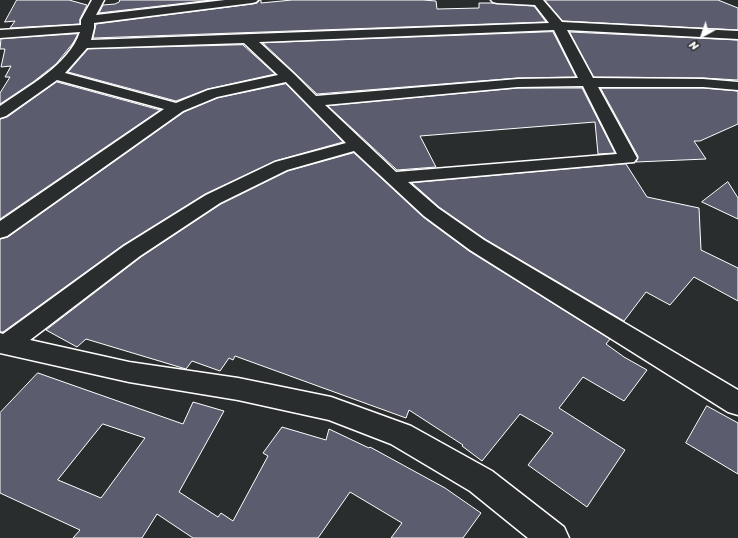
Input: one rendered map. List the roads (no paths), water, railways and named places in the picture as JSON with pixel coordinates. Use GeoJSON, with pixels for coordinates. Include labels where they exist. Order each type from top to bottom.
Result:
{"type":"FeatureCollection","features":[{"type":"Feature","properties":{"kind":"street"},"geometry":{"type":"LineString","coordinates":[[0,113],[54,75],[83,44],[88,24],[98,0]]}},
{"type":"Feature","properties":{"kind":"street"},"geometry":{"type":"LineString","coordinates":[[0,34],[88,24],[127,16],[252,0]]}},
{"type":"Feature","properties":{"kind":"street"},"geometry":{"type":"LineString","coordinates":[[392,178],[628,158],[558,26],[538,1],[497,0]]}},
{"type":"Feature","properties":{"kind":"street"},"geometry":{"type":"LineString","coordinates":[[83,44],[247,39],[558,26],[738,35]]}},
{"type":"Feature","properties":{"kind":"street"},"geometry":{"type":"LineString","coordinates":[[247,39],[392,178],[431,212],[477,245],[738,404]]}},
{"type":"Feature","properties":{"kind":"street"},"geometry":{"type":"LineString","coordinates":[[54,75],[177,108]]}},
{"type":"Feature","properties":{"kind":"street"},"geometry":{"type":"LineString","coordinates":[[0,231],[177,108],[213,93],[288,77]]}},
{"type":"Feature","properties":{"kind":"street"},"geometry":{"type":"LineString","coordinates":[[312,101],[518,83],[703,83],[738,86]]}},
{"type":"Feature","properties":{"kind":"street"},"geometry":{"type":"LineString","coordinates":[[3,344],[132,251],[213,199],[281,166],[357,145]]}},
{"type":"Feature","properties":{"kind":"street"},"geometry":{"type":"LineString","coordinates":[[3,344],[129,372],[238,389],[331,409],[401,435],[475,478],[553,538]]}}]}
